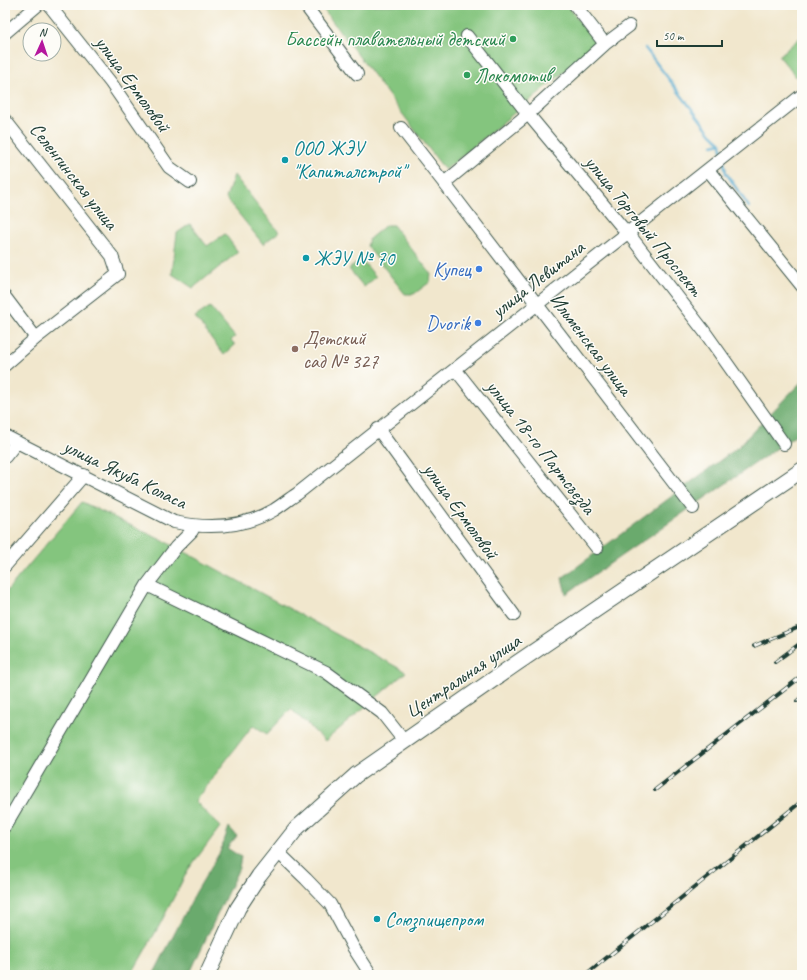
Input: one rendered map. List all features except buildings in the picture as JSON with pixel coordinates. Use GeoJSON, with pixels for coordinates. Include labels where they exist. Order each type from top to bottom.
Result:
{"type":"FeatureCollection","features":[{"type":"Feature","properties":{"kind":"main road","name":"Центральная улица"},"geometry":{"type":"LineString","coordinates":[[207,975],[238,908],[259,876],[297,828],[356,775],[802,470]]}},
{"type":"Feature","properties":{"kind":"street"},"geometry":{"type":"LineString","coordinates":[[5,33],[38,5]]}},
{"type":"Feature","properties":{"kind":"street","name":"улица Ермоловой"},"geometry":{"type":"LineString","coordinates":[[49,5],[111,83],[169,167],[190,182]]}},
{"type":"Feature","properties":{"kind":"street"},"geometry":{"type":"LineString","coordinates":[[305,5],[357,74]]}},
{"type":"Feature","properties":{"kind":"street"},"geometry":{"type":"LineString","coordinates":[[576,5],[605,44]]}},
{"type":"Feature","properties":{"kind":"street"},"geometry":{"type":"LineString","coordinates":[[444,183],[528,114],[605,44],[629,26]]}},
{"type":"Feature","properties":{"kind":"street","name":"улица Торговый Проспект"},"geometry":{"type":"LineString","coordinates":[[467,36],[528,114],[622,227],[628,232],[704,331],[784,444]]}},
{"type":"Feature","properties":{"kind":"street","name":"улица Левитана"},"geometry":{"type":"LineString","coordinates":[[297,494],[802,95]]}},
{"type":"Feature","properties":{"kind":"street","name":"Селенгинская улица"},"geometry":{"type":"LineString","coordinates":[[5,120],[112,256],[118,274],[36,338]]}},
{"type":"Feature","properties":{"kind":"street","name":"Ильменская улица"},"geometry":{"type":"LineString","coordinates":[[400,128],[537,304],[692,508]]}},
{"type":"Feature","properties":{"kind":"street"},"geometry":{"type":"LineString","coordinates":[[708,170],[802,286]]}},
{"type":"Feature","properties":{"kind":"street"},"geometry":{"type":"LineString","coordinates":[[5,298],[36,338],[5,365]]}},
{"type":"Feature","properties":{"kind":"street","name":"улица 18-го Партсъезда"},"geometry":{"type":"LineString","coordinates":[[455,369],[597,548]]}},
{"type":"Feature","properties":{"kind":"street","name":"улица Ермоловой"},"geometry":{"type":"LineString","coordinates":[[378,429],[514,615]]}},
{"type":"Feature","properties":{"kind":"street","name":"улица Якуба Коласа"},"geometry":{"type":"LineString","coordinates":[[5,436],[174,522],[194,526],[236,525],[251,521],[275,510],[297,494]]}},
{"type":"Feature","properties":{"kind":"street"},"geometry":{"type":"LineString","coordinates":[[5,457],[17,442]]}},
{"type":"Feature","properties":{"kind":"street"},"geometry":{"type":"LineString","coordinates":[[5,566],[84,475]]}},
{"type":"Feature","properties":{"kind":"street"},"geometry":{"type":"LineString","coordinates":[[5,826],[147,585],[176,547],[192,531],[194,526]]}},
{"type":"Feature","properties":{"kind":"street"},"geometry":{"type":"LineString","coordinates":[[147,585],[326,672],[382,713],[404,741]]}},
{"type":"Feature","properties":{"kind":"street"},"geometry":{"type":"LineString","coordinates":[[278,852],[330,904],[353,947],[371,975]]}},
{"type":"Feature","properties":{"kind":"green space","name":"Локомотив"},"geometry":{"type":"Polygon","coordinates":[[[320,5],[567,5],[597,45],[445,170],[320,5]]]}},
{"type":"Feature","properties":{"kind":"green space"},"geometry":{"type":"Polygon","coordinates":[[[802,36],[802,73],[797,78],[779,56],[802,36]]]}},
{"type":"Feature","properties":{"kind":"green space"},"geometry":{"type":"Polygon","coordinates":[[[234,175],[279,232],[263,244],[226,198],[234,175]]]}},
{"type":"Feature","properties":{"kind":"green space"},"geometry":{"type":"Polygon","coordinates":[[[190,224],[207,246],[225,234],[238,252],[193,288],[172,274],[177,233],[190,224]]]}},
{"type":"Feature","properties":{"kind":"green space"},"geometry":{"type":"Polygon","coordinates":[[[386,225],[393,225],[431,274],[430,282],[414,294],[405,294],[367,246],[369,239],[386,225]]]}},
{"type":"Feature","properties":{"kind":"green space"},"geometry":{"type":"Polygon","coordinates":[[[361,259],[376,277],[364,287],[349,269],[361,259]]]}},
{"type":"Feature","properties":{"kind":"green space"},"geometry":{"type":"Polygon","coordinates":[[[210,307],[235,337],[231,340],[235,345],[224,355],[195,317],[210,307]]]}},
{"type":"Feature","properties":{"kind":"green space"},"geometry":{"type":"Polygon","coordinates":[[[802,381],[802,431],[566,594],[562,578],[738,447],[802,381]]]}},
{"type":"Feature","properties":{"kind":"green space"},"geometry":{"type":"Polygon","coordinates":[[[82,502],[176,547],[406,672],[325,741],[291,709],[267,734],[253,725],[195,801],[220,827],[188,870],[159,926],[131,975],[5,975],[5,593],[82,502]]]}},
{"type":"Feature","properties":{"kind":"green space"},"geometry":{"type":"Polygon","coordinates":[[[229,827],[237,836],[227,848],[241,857],[239,868],[189,975],[153,975],[196,892],[220,852],[229,827]]]}},
{"type":"Feature","properties":{"kind":"waterway"},"geometry":{"type":"LineString","coordinates":[[645,48],[711,134],[721,143],[722,153]]}},
{"type":"Feature","properties":{"kind":"waterway"},"geometry":{"type":"LineString","coordinates":[[713,145],[721,143]]}},
{"type":"Feature","properties":{"kind":"waterway"},"geometry":{"type":"LineString","coordinates":[[724,162],[726,173],[749,207]]}},
{"type":"Feature","properties":{"kind":"railway"},"geometry":{"type":"LineString","coordinates":[[754,646],[802,626]]}},
{"type":"Feature","properties":{"kind":"railway"},"geometry":{"type":"LineString","coordinates":[[775,662],[802,642]]}},
{"type":"Feature","properties":{"kind":"railway"},"geometry":{"type":"LineString","coordinates":[[655,790],[802,676]]}},
{"type":"Feature","properties":{"kind":"railway"},"geometry":{"type":"LineString","coordinates":[[797,701],[802,697]]}},
{"type":"Feature","properties":{"kind":"railway"},"geometry":{"type":"LineString","coordinates":[[585,975],[802,801]]}},
{"type":"Feature","properties":{"kind":"place","name":"Бассейн плавательный детский"},"geometry":{"type":"Point","coordinates":[513,39]}},
{"type":"Feature","properties":{"kind":"place","name":"Локомотив"},"geometry":{"type":"Point","coordinates":[467,75]}},
{"type":"Feature","properties":{"kind":"place","name":"ООО ЖЭУ \"Капиталстрой\""},"geometry":{"type":"Point","coordinates":[285,160]}},
{"type":"Feature","properties":{"kind":"place","name":"ЖЭУ № 70"},"geometry":{"type":"Point","coordinates":[306,258]}},
{"type":"Feature","properties":{"kind":"place","name":"Купец"},"geometry":{"type":"Point","coordinates":[479,269]}},
{"type":"Feature","properties":{"kind":"place","name":"Dvorik"},"geometry":{"type":"Point","coordinates":[478,323]}},
{"type":"Feature","properties":{"kind":"place","name":"Детский сад № 327"},"geometry":{"type":"Point","coordinates":[295,349]}},
{"type":"Feature","properties":{"kind":"place","name":"Союзпищепром"},"geometry":{"type":"Point","coordinates":[377,919]}}]}
